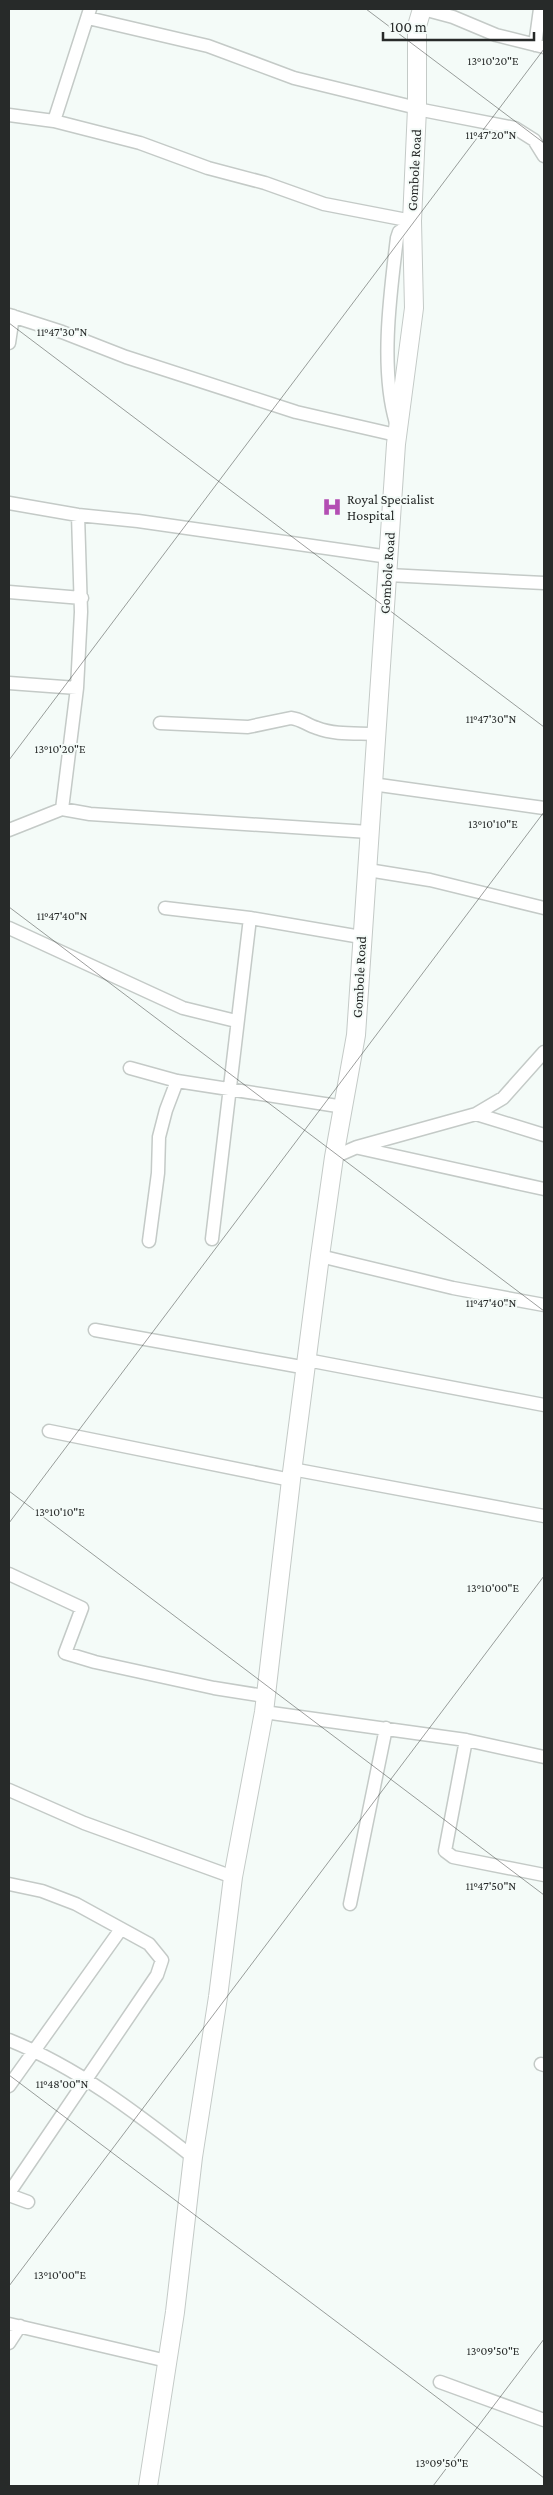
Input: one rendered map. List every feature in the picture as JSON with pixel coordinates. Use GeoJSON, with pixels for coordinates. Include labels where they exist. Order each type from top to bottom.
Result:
{"type":"FeatureCollection","features":[{"type":"Feature","properties":{"kind":"street"},"geometry":{"type":"LineString","coordinates":[[423,9],[453,17],[496,35],[540,46],[540,10]]}},
{"type":"Feature","properties":{"kind":"street","name":"Gombole Road"},"geometry":{"type":"LineString","coordinates":[[148,2486],[175,2312],[193,2157],[218,1997],[233,1877],[264,1704],[291,1474],[334,1157],[356,1035],[361,937],[368,870],[372,784],[397,431],[414,308],[412,222],[417,109],[417,26],[423,9]]}},
{"type":"Feature","properties":{"kind":"street"},"geometry":{"type":"LineString","coordinates":[[54,120],[89,13],[208,46],[294,78],[417,109],[515,128],[534,140],[544,156]]}},
{"type":"Feature","properties":{"kind":"street"},"geometry":{"type":"LineString","coordinates":[[9,115],[54,120],[140,143],[208,168],[265,183],[324,204],[412,222]]}},
{"type":"Feature","properties":{"kind":"street"},"geometry":{"type":"LineString","coordinates":[[9,343],[11,315],[126,356],[296,412],[397,431]]}},
{"type":"Feature","properties":{"kind":"street"},"geometry":{"type":"LineString","coordinates":[[9,503],[78,515],[138,521],[389,557]]}},
{"type":"Feature","properties":{"kind":"street"},"geometry":{"type":"LineString","coordinates":[[62,809],[77,688],[82,598],[78,515]]}},
{"type":"Feature","properties":{"kind":"street"},"geometry":{"type":"LineString","coordinates":[[388,575],[544,583]]}},
{"type":"Feature","properties":{"kind":"street"},"geometry":{"type":"LineString","coordinates":[[9,592],[82,598]]}},
{"type":"Feature","properties":{"kind":"street"},"geometry":{"type":"LineString","coordinates":[[9,683],[77,688]]}},
{"type":"Feature","properties":{"kind":"street"},"geometry":{"type":"LineString","coordinates":[[160,723],[248,726],[291,718],[298,719],[316,728],[339,733],[376,734]]}},
{"type":"Feature","properties":{"kind":"street"},"geometry":{"type":"LineString","coordinates":[[372,784],[544,808]]}},
{"type":"Feature","properties":{"kind":"street"},"geometry":{"type":"LineString","coordinates":[[9,830],[62,809],[90,814],[369,832]]}},
{"type":"Feature","properties":{"kind":"street"},"geometry":{"type":"LineString","coordinates":[[368,870],[430,880],[544,908]]}},
{"type":"Feature","properties":{"kind":"street"},"geometry":{"type":"LineString","coordinates":[[165,908],[250,918],[361,937]]}},
{"type":"Feature","properties":{"kind":"street"},"geometry":{"type":"LineString","coordinates":[[212,1239],[228,1088],[250,918]]}},
{"type":"Feature","properties":{"kind":"street"},"geometry":{"type":"LineString","coordinates":[[9,928],[183,1008],[236,1022]]}},
{"type":"Feature","properties":{"kind":"street"},"geometry":{"type":"LineString","coordinates":[[334,1157],[357,1147],[476,1114],[503,1098],[544,1053]]}},
{"type":"Feature","properties":{"kind":"street"},"geometry":{"type":"LineString","coordinates":[[130,1068],[177,1081],[344,1107]]}},
{"type":"Feature","properties":{"kind":"street"},"geometry":{"type":"LineString","coordinates":[[149,1241],[158,1173],[159,1137],[166,1110],[177,1081]]}},
{"type":"Feature","properties":{"kind":"street"},"geometry":{"type":"LineString","coordinates":[[476,1114],[544,1135]]}},
{"type":"Feature","properties":{"kind":"street"},"geometry":{"type":"LineString","coordinates":[[357,1147],[544,1189]]}},
{"type":"Feature","properties":{"kind":"street"},"geometry":{"type":"LineString","coordinates":[[320,1256],[453,1288],[544,1305]]}},
{"type":"Feature","properties":{"kind":"street"},"geometry":{"type":"LineString","coordinates":[[95,1330],[544,1405]]}},
{"type":"Feature","properties":{"kind":"street"},"geometry":{"type":"LineString","coordinates":[[49,1431],[544,1516]]}},
{"type":"Feature","properties":{"kind":"street"},"geometry":{"type":"LineString","coordinates":[[9,1574],[82,1608],[65,1653],[95,1662],[214,1688],[264,1704],[544,1756]]}},
{"type":"Feature","properties":{"kind":"street"},"geometry":{"type":"LineString","coordinates":[[350,1904],[386,1728]]}},
{"type":"Feature","properties":{"kind":"street"},"geometry":{"type":"LineString","coordinates":[[466,1740],[445,1842],[445,1850],[453,1857],[544,1875]]}},
{"type":"Feature","properties":{"kind":"street"},"geometry":{"type":"LineString","coordinates":[[9,1790],[84,1823],[233,1877]]}},
{"type":"Feature","properties":{"kind":"street"},"geometry":{"type":"LineString","coordinates":[[9,1884],[42,1891],[76,1904],[149,1944],[162,1960],[157,1975],[9,2194],[28,2202]]}},
{"type":"Feature","properties":{"kind":"street"},"geometry":{"type":"LineString","coordinates":[[9,2086],[121,1929]]}},
{"type":"Feature","properties":{"kind":"street"},"geometry":{"type":"LineString","coordinates":[[9,2040],[34,2050],[88,2079],[193,2157]]}},
{"type":"Feature","properties":{"kind":"street"},"geometry":{"type":"LineString","coordinates":[[9,2343],[14,2325],[167,2361]]}},
{"type":"Feature","properties":{"kind":"street"},"geometry":{"type":"LineString","coordinates":[[440,2382],[544,2420]]}},
{"type":"Feature","properties":{"kind":"place","name":"Royal Specialist Hospital"},"geometry":{"type":"Point","coordinates":[332,507]}}]}
